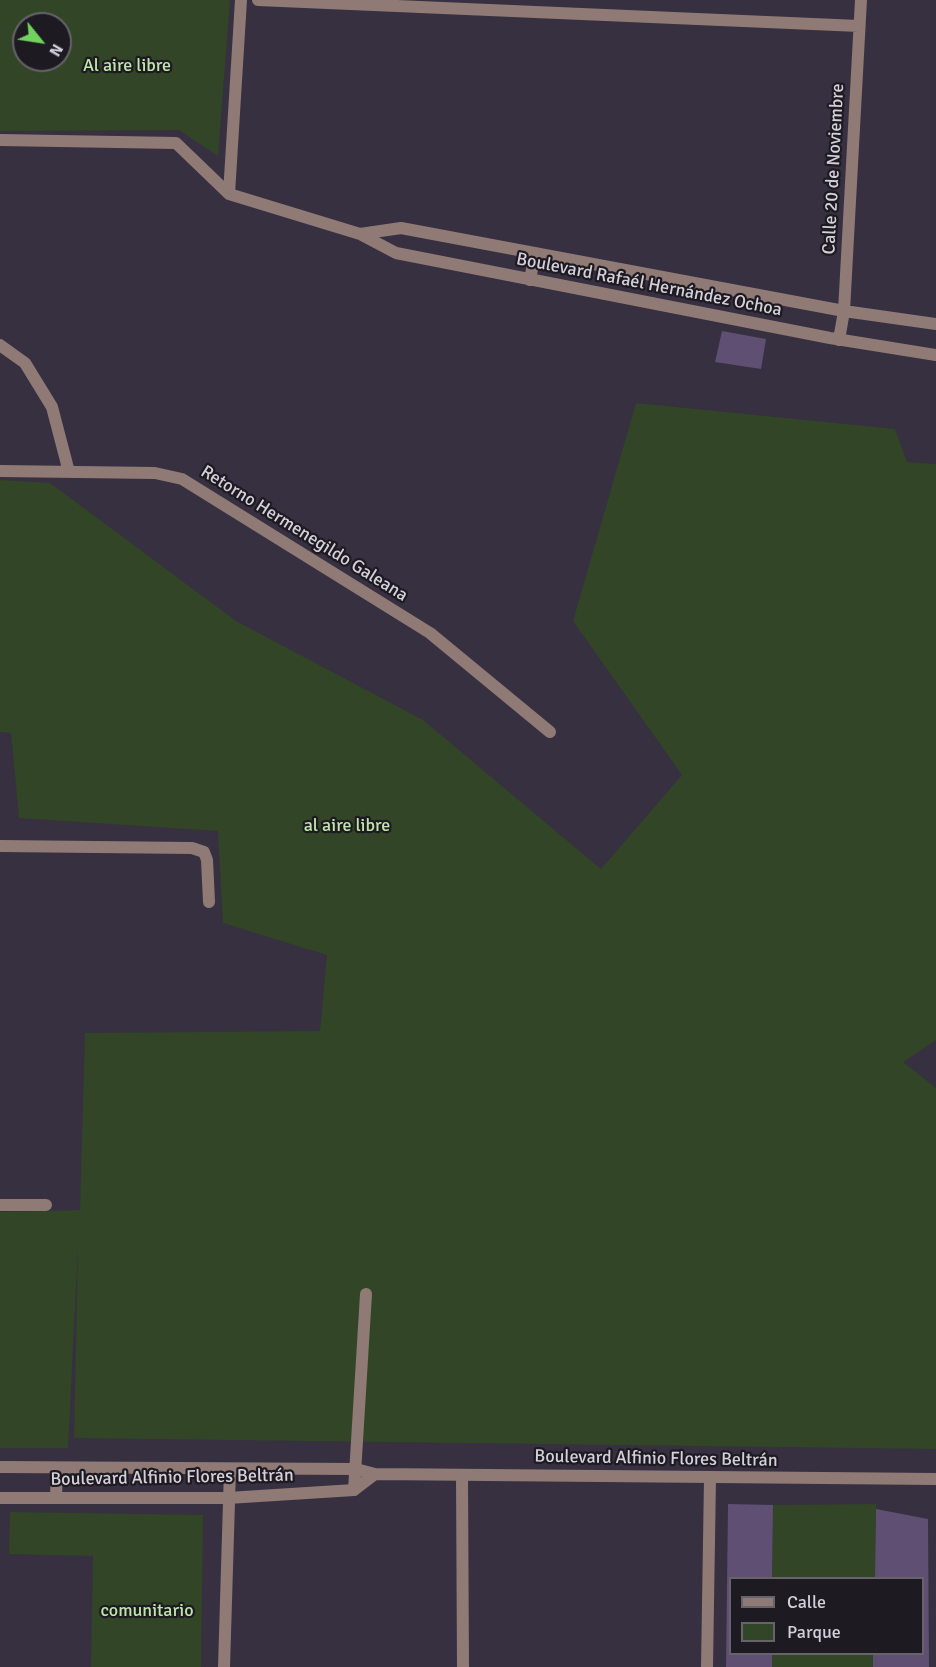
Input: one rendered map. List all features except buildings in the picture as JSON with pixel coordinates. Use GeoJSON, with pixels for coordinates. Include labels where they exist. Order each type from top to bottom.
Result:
{"type":"FeatureCollection","features":[{"type":"Feature","properties":{"kind":"street"},"geometry":{"type":"LineString","coordinates":[[229,194],[241,0]]}},
{"type":"Feature","properties":{"kind":"street"},"geometry":{"type":"LineString","coordinates":[[258,0],[859,26]]}},
{"type":"Feature","properties":{"kind":"street","name":"Calle 20 de Noviembre"},"geometry":{"type":"LineString","coordinates":[[839,340],[844,311],[861,0]]}},
{"type":"Feature","properties":{"kind":"street","name":"Boulevard Rafaél Hernández Ochoa"},"geometry":{"type":"LineString","coordinates":[[0,140],[176,144],[229,194],[360,234],[396,253],[839,340],[936,355]]}},
{"type":"Feature","properties":{"kind":"street","name":"Boulevard Rafaél Hernández Ochoa"},"geometry":{"type":"LineString","coordinates":[[360,234],[401,228],[844,311],[936,324]]}},
{"type":"Feature","properties":{"kind":"street"},"geometry":{"type":"LineString","coordinates":[[530,280],[535,253]]}},
{"type":"Feature","properties":{"kind":"street"},"geometry":{"type":"LineString","coordinates":[[0,345],[25,363],[52,407],[69,472]]}},
{"type":"Feature","properties":{"kind":"street","name":"Retorno Hermenegildo Galeana"},"geometry":{"type":"LineString","coordinates":[[0,471],[155,473],[182,479],[430,633],[550,732]]}},
{"type":"Feature","properties":{"kind":"street"},"geometry":{"type":"LineString","coordinates":[[0,846],[192,848],[204,852],[207,860],[210,902]]}},
{"type":"Feature","properties":{"kind":"street"},"geometry":{"type":"LineString","coordinates":[[0,1205],[46,1205]]}},
{"type":"Feature","properties":{"kind":"street"},"geometry":{"type":"LineString","coordinates":[[354,1490],[366,1294]]}},
{"type":"Feature","properties":{"kind":"street","name":"Boulevard Alfinio Flores Beltrán"},"geometry":{"type":"LineString","coordinates":[[0,1467],[356,1469],[375,1474],[936,1479]]}},
{"type":"Feature","properties":{"kind":"street"},"geometry":{"type":"LineString","coordinates":[[56,1498],[57,1468]]}},
{"type":"Feature","properties":{"kind":"street"},"geometry":{"type":"LineString","coordinates":[[224,1667],[230,1469]]}},
{"type":"Feature","properties":{"kind":"street"},"geometry":{"type":"LineString","coordinates":[[354,1490],[375,1474]]}},
{"type":"Feature","properties":{"kind":"street"},"geometry":{"type":"LineString","coordinates":[[462,1475],[463,1667]]}},
{"type":"Feature","properties":{"kind":"street"},"geometry":{"type":"LineString","coordinates":[[707,1667],[710,1478]]}},
{"type":"Feature","properties":{"kind":"street","name":"Boulevard Alfinio Flores Beltrán"},"geometry":{"type":"LineString","coordinates":[[0,1498],[228,1498],[354,1490]]}},
{"type":"Feature","properties":{"kind":"green space","name":"Al aire libre"},"geometry":{"type":"Polygon","coordinates":[[[0,0],[230,0],[218,156],[179,130],[0,131],[0,0]]]}},
{"type":"Feature","properties":{"kind":"green space","name":"al aire libre"},"geometry":{"type":"Polygon","coordinates":[[[636,403],[895,429],[907,462],[936,464],[936,1040],[903,1062],[936,1088],[936,1449],[74,1438],[78,1248],[68,1448],[0,1448],[0,1212],[80,1210],[85,1033],[320,1031],[327,955],[223,923],[218,831],[19,818],[11,733],[0,732],[0,480],[50,483],[236,621],[423,720],[601,869],[682,775],[573,621],[636,403]]]}},
{"type":"Feature","properties":{"kind":"green space"},"geometry":{"type":"Polygon","coordinates":[[[876,1504],[875,1577],[772,1577],[773,1505],[876,1504]]]}},
{"type":"Feature","properties":{"kind":"green space","name":"comunitario"},"geometry":{"type":"Polygon","coordinates":[[[10,1512],[203,1515],[201,1667],[91,1667],[93,1556],[9,1554],[10,1512]]]}},
{"type":"Feature","properties":{"kind":"green space"},"geometry":{"type":"Polygon","coordinates":[[[772,1655],[873,1655],[873,1667],[772,1667],[772,1655]]]}}]}
